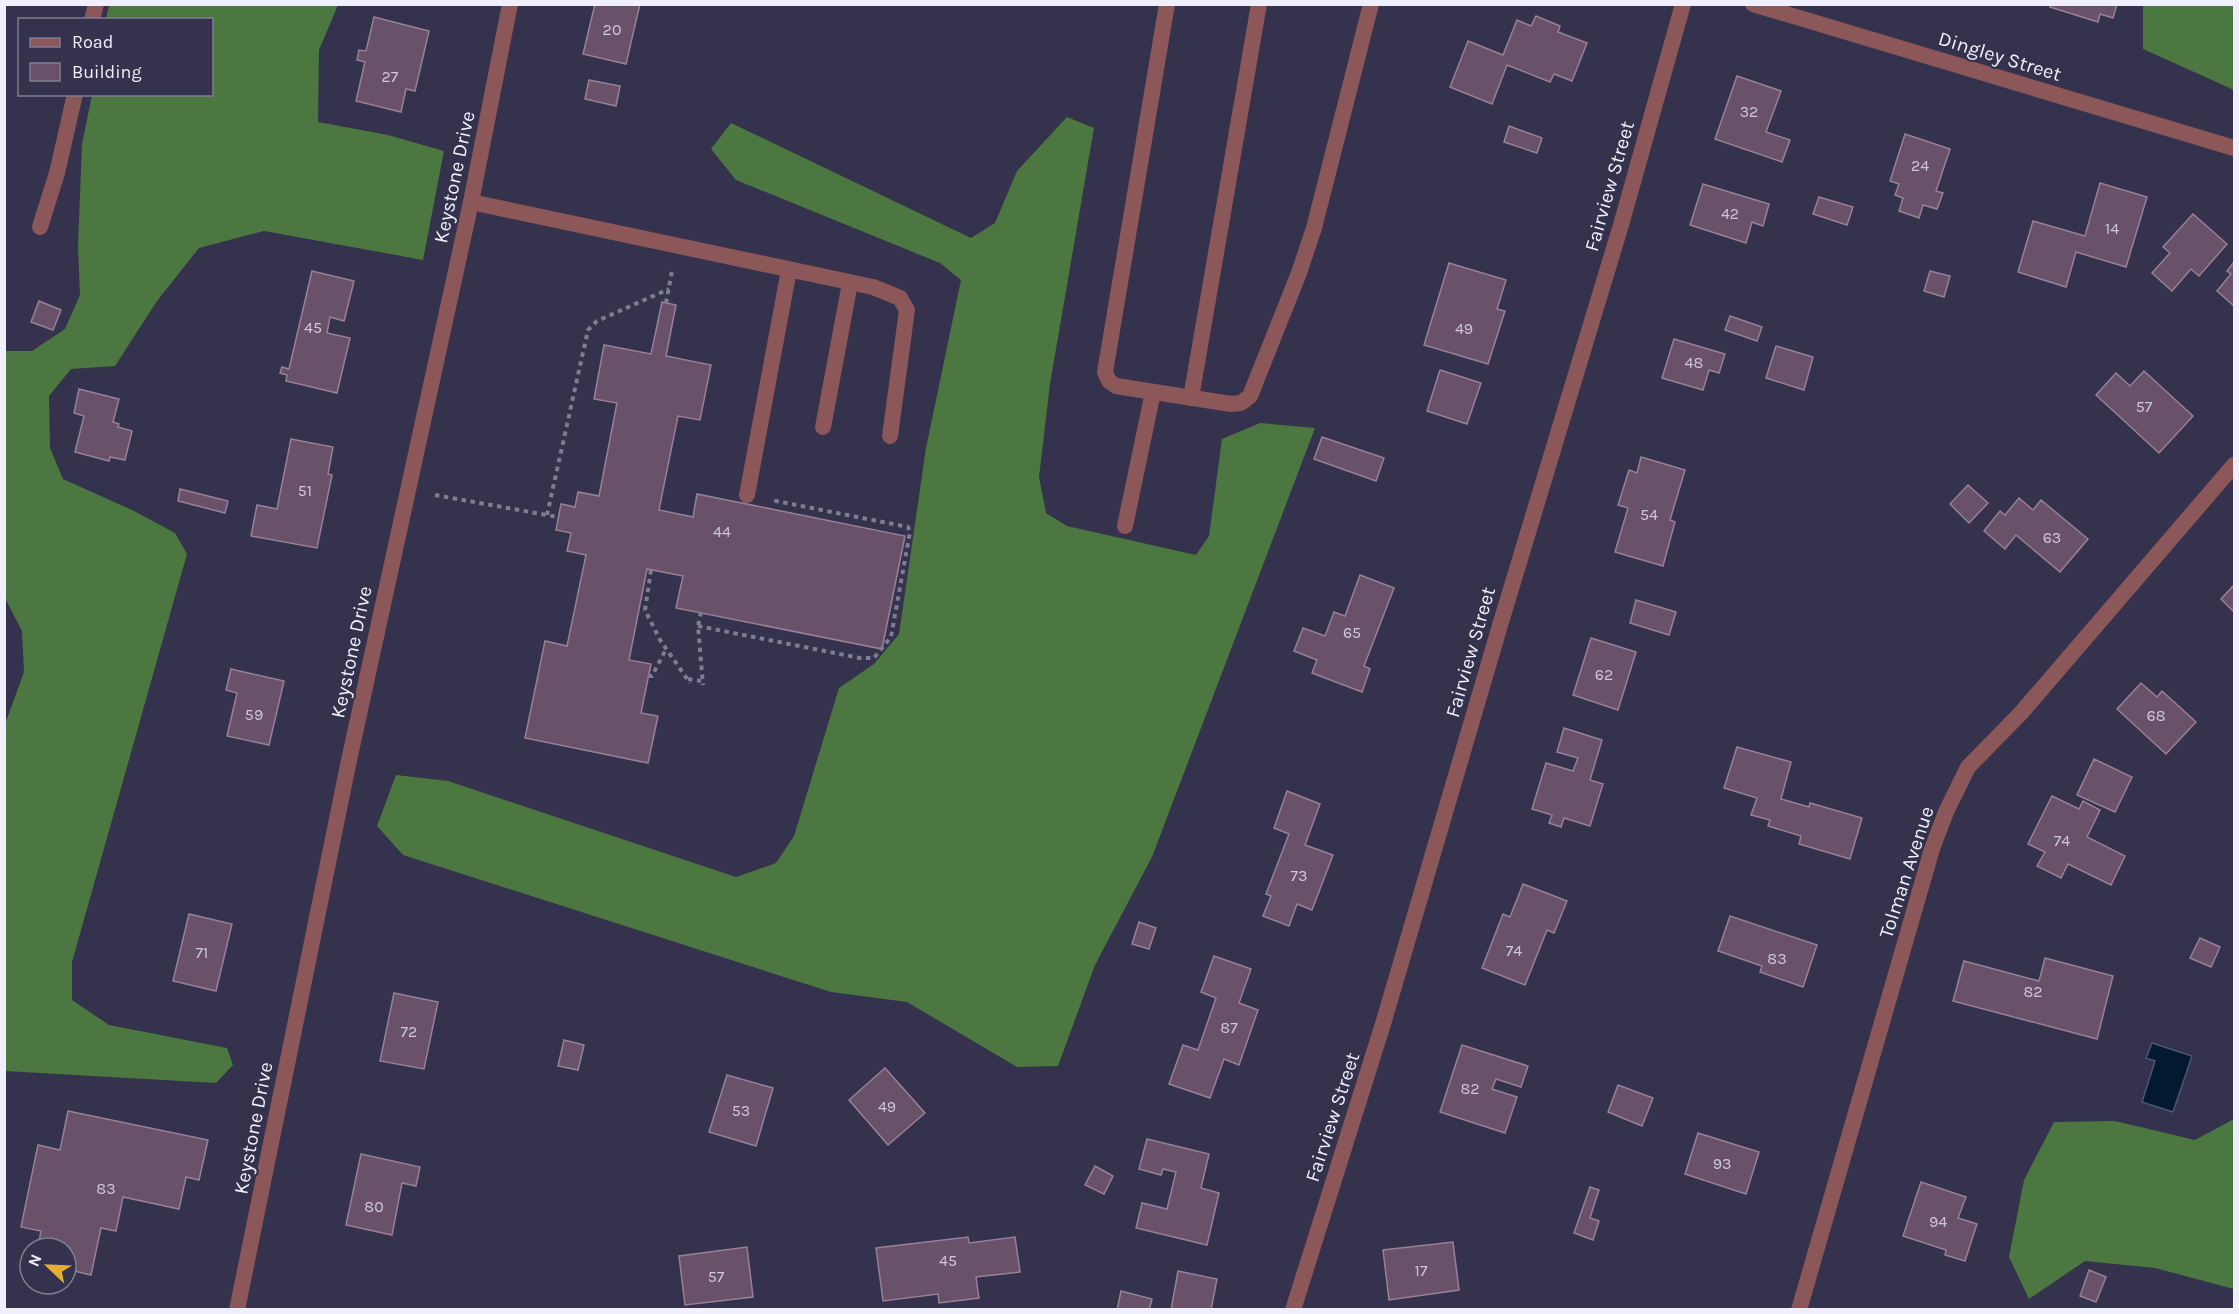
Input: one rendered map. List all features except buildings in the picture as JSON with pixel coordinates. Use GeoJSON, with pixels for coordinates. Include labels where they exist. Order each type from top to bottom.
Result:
{"type":"FeatureCollection","features":[{"type":"Feature","properties":{"kind":"street","name":"Keystone Drive"},"geometry":{"type":"LineString","coordinates":[[237,1310],[348,765],[471,202],[510,4]]}},
{"type":"Feature","properties":{"kind":"street"},"geometry":{"type":"LineString","coordinates":[[1167,4],[1105,365],[1108,381],[1116,386],[1231,404],[1240,403],[1250,396],[1299,273],[1314,228],[1371,4]]}},
{"type":"Feature","properties":{"kind":"street"},"geometry":{"type":"LineString","coordinates":[[1191,398],[1259,4]]}},
{"type":"Feature","properties":{"kind":"street","name":"Fairview Street"},"geometry":{"type":"LineString","coordinates":[[1293,1310],[1386,1013],[1497,633],[1621,225],[1683,4]]}},
{"type":"Feature","properties":{"kind":"street","name":"Dingley Street"},"geometry":{"type":"LineString","coordinates":[[1753,4],[2235,148]]}},
{"type":"Feature","properties":{"kind":"street"},"geometry":{"type":"LineString","coordinates":[[40,227],[57,173],[75,96]]}},
{"type":"Feature","properties":{"kind":"street"},"geometry":{"type":"LineString","coordinates":[[471,202],[850,283],[889,292],[900,298],[907,310],[890,436]]}},
{"type":"Feature","properties":{"kind":"street"},"geometry":{"type":"LineString","coordinates":[[747,495],[789,270]]}},
{"type":"Feature","properties":{"kind":"street"},"geometry":{"type":"LineString","coordinates":[[823,427],[850,283]]}},
{"type":"Feature","properties":{"kind":"street"},"geometry":{"type":"LineString","coordinates":[[1125,526],[1153,392]]}},
{"type":"Feature","properties":{"kind":"street","name":"Tolman Avenue"},"geometry":{"type":"LineString","coordinates":[[1799,1310],[1932,849],[1946,812],[1968,767],[2022,713],[2235,465]]}},
{"type":"Feature","properties":{"kind":"path"},"geometry":{"type":"LineString","coordinates":[[547,515],[588,330],[597,321],[669,289]]}},
{"type":"Feature","properties":{"kind":"path"},"geometry":{"type":"LineString","coordinates":[[408,490],[558,517]]}},
{"type":"Feature","properties":{"kind":"path"},"geometry":{"type":"LineString","coordinates":[[698,626],[868,659],[874,658],[891,637],[910,532],[908,527],[747,495]]}},
{"type":"Feature","properties":{"kind":"path"},"geometry":{"type":"LineString","coordinates":[[651,570],[644,605],[666,649],[688,681],[702,683],[698,626],[701,612]]}},
{"type":"Feature","properties":{"kind":"path"},"geometry":{"type":"LineString","coordinates":[[648,676],[652,676],[666,649]]}},
{"type":"Feature","properties":{"kind":"green space"},"geometry":{"type":"Polygon","coordinates":[[[109,5],[338,5],[319,50],[318,122],[388,135],[444,151],[423,260],[264,231],[199,248],[157,301],[115,366],[71,369],[49,396],[50,448],[63,479],[134,511],[175,533],[187,554],[72,962],[72,1000],[109,1025],[227,1048],[233,1065],[216,1083],[5,1071],[5,724],[24,672],[22,631],[5,598],[5,351],[32,351],[65,329],[80,295],[78,246],[82,144],[92,96],[213,96],[213,18],[106,18],[109,5]]]}},
{"type":"Feature","properties":{"kind":"green space"},"geometry":{"type":"Polygon","coordinates":[[[2143,5],[2234,5],[2234,90],[2143,49],[2143,5]]]}},
{"type":"Feature","properties":{"kind":"green space"},"geometry":{"type":"Polygon","coordinates":[[[1067,117],[1094,128],[1050,384],[1039,477],[1046,513],[1067,526],[1196,555],[1209,536],[1222,439],[1260,423],[1315,428],[1152,857],[1095,965],[1058,1066],[1017,1067],[907,1002],[831,992],[403,855],[377,826],[396,775],[448,781],[736,877],[776,863],[794,836],[839,688],[874,664],[899,634],[926,448],[961,280],[940,263],[736,180],[711,149],[731,123],[971,238],[995,223],[1017,171],[1067,117]]]}},
{"type":"Feature","properties":{"kind":"green space"},"geometry":{"type":"Polygon","coordinates":[[[2234,1119],[2234,1289],[2155,1268],[2085,1261],[2029,1299],[2009,1257],[2024,1180],[2054,1122],[2115,1121],[2195,1140],[2234,1119]]]}},
{"type":"Feature","properties":{"kind":"water"},"geometry":{"type":"Polygon","coordinates":[[[2152,1043],[2192,1056],[2173,1112],[2142,1102],[2155,1061],[2146,1058],[2152,1043]]]}}]}
